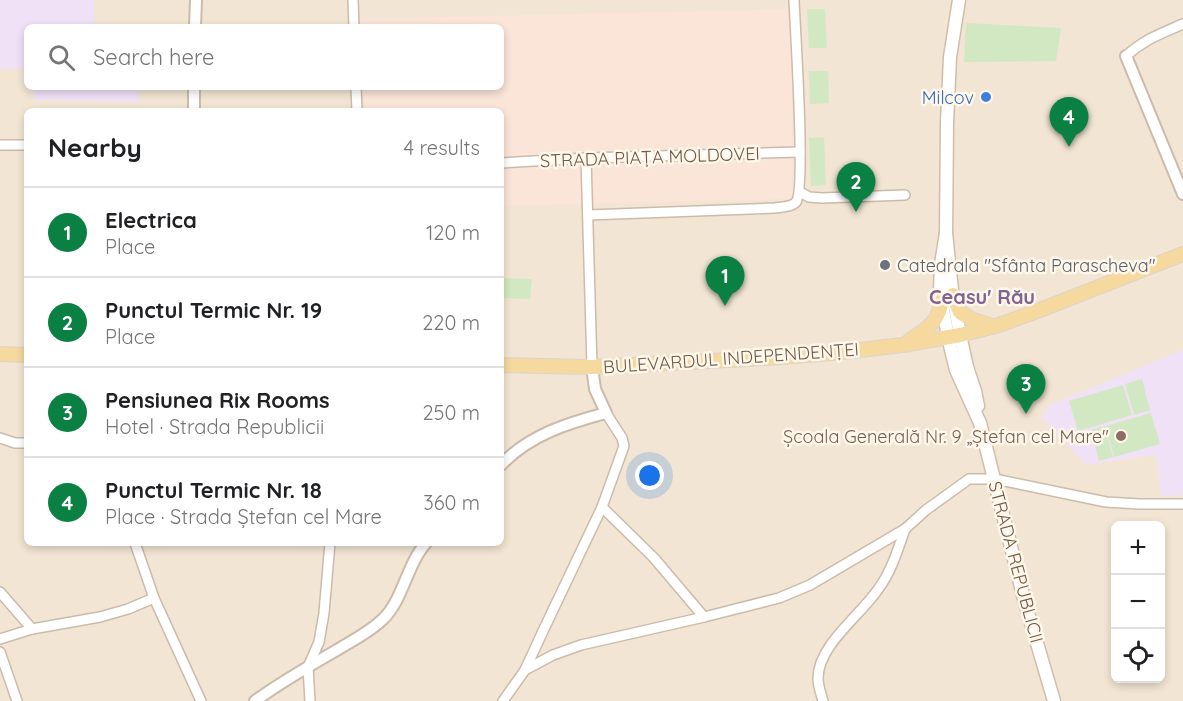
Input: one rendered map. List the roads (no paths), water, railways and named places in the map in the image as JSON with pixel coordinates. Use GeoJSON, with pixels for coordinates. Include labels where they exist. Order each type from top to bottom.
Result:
{"type":"FeatureCollection","features":[{"type":"Feature","properties":{"kind":"main road","name":"STRADA REPUBLICII"},"geometry":{"type":"LineString","coordinates":[[959,0],[950,57],[946,233],[941,264],[940,293],[947,297],[954,336],[975,391],[980,423],[1024,599],[1054,701]]}},
{"type":"Feature","properties":{"kind":"main road","name":"BULEVARDUL INDEPENDENȚEI"},"geometry":{"type":"LineString","coordinates":[[504,365],[592,367],[775,358],[904,345],[992,326],[1040,310],[1183,254]]}},
{"type":"Feature","properties":{"kind":"main road"},"geometry":{"type":"LineString","coordinates":[[904,345],[930,326],[947,297],[960,312],[971,319],[992,326]]}},
{"type":"Feature","properties":{"kind":"main road"},"geometry":{"type":"LineString","coordinates":[[0,354],[24,355]]}},
{"type":"Feature","properties":{"kind":"street"},"geometry":{"type":"LineString","coordinates":[[195,24],[196,0]]}},
{"type":"Feature","properties":{"kind":"street"},"geometry":{"type":"LineString","coordinates":[[353,0],[354,24]]}},
{"type":"Feature","properties":{"kind":"street"},"geometry":{"type":"LineString","coordinates":[[588,215],[775,208],[792,205],[798,201],[800,152],[794,0]]}},
{"type":"Feature","properties":{"kind":"street"},"geometry":{"type":"LineString","coordinates":[[1183,24],[1148,39],[1126,56],[1183,194]]}},
{"type":"Feature","properties":{"kind":"street"},"geometry":{"type":"LineString","coordinates":[[194,90],[194,108]]}},
{"type":"Feature","properties":{"kind":"street"},"geometry":{"type":"LineString","coordinates":[[356,90],[357,108]]}},
{"type":"Feature","properties":{"kind":"street"},"geometry":{"type":"LineString","coordinates":[[0,145],[24,145]]}},
{"type":"Feature","properties":{"kind":"street","name":"STRADA PIAȚA MOLDOVEI"},"geometry":{"type":"LineString","coordinates":[[504,163],[586,158],[800,152]]}},
{"type":"Feature","properties":{"kind":"street"},"geometry":{"type":"LineString","coordinates":[[503,701],[525,670],[602,507],[624,446],[622,438],[595,389],[592,367],[586,158]]}},
{"type":"Feature","properties":{"kind":"street"},"geometry":{"type":"LineString","coordinates":[[800,192],[809,197],[822,198],[905,195]]}},
{"type":"Feature","properties":{"kind":"street"},"geometry":{"type":"LineString","coordinates":[[505,455],[545,433],[606,412]]}},
{"type":"Feature","properties":{"kind":"street"},"geometry":{"type":"LineString","coordinates":[[0,438],[15,443],[24,443]]}},
{"type":"Feature","properties":{"kind":"street"},"geometry":{"type":"LineString","coordinates":[[525,670],[553,655],[581,645],[779,598],[810,585],[905,529],[926,510],[969,479],[995,479],[1106,502],[1183,504]]}},
{"type":"Feature","properties":{"kind":"street"},"geometry":{"type":"LineString","coordinates":[[602,507],[654,558],[704,617]]}},
{"type":"Feature","properties":{"kind":"street"},"geometry":{"type":"LineString","coordinates":[[823,701],[818,678],[822,660],[830,645],[878,590],[890,571],[905,529]]}},
{"type":"Feature","properties":{"kind":"street"},"geometry":{"type":"LineString","coordinates":[[136,546],[154,598],[201,701]]}},
{"type":"Feature","properties":{"kind":"street"},"geometry":{"type":"LineString","coordinates":[[310,701],[308,667],[321,633],[330,546]]}},
{"type":"Feature","properties":{"kind":"street"},"geometry":{"type":"LineString","coordinates":[[255,701],[384,618],[392,608],[412,563],[424,546]]}},
{"type":"Feature","properties":{"kind":"street"},"geometry":{"type":"LineString","coordinates":[[0,592],[32,629]]}},
{"type":"Feature","properties":{"kind":"street"},"geometry":{"type":"LineString","coordinates":[[0,639],[32,629],[100,617],[154,598]]}},
{"type":"Feature","properties":{"kind":"street"},"geometry":{"type":"LineString","coordinates":[[0,652],[17,701]]}},
{"type":"Feature","properties":{"kind":"place","name":"Milcov"},"geometry":{"type":"Point","coordinates":[986,97]}},
{"type":"Feature","properties":{"kind":"place","name":"Punctul Termic Nr. 18"},"geometry":{"type":"Point","coordinates":[1069,147]}},
{"type":"Feature","properties":{"kind":"place","name":"Punctul Termic Nr. 19"},"geometry":{"type":"Point","coordinates":[856,212]}},
{"type":"Feature","properties":{"kind":"place","name":"Catedrala \"Sfânta Parascheva\""},"geometry":{"type":"Point","coordinates":[885,265]}},
{"type":"Feature","properties":{"kind":"place","name":"Electrica"},"geometry":{"type":"Point","coordinates":[725,306]}},
{"type":"Feature","properties":{"kind":"place","name":"Pensiunea Rix Rooms"},"geometry":{"type":"Point","coordinates":[1026,414]}},
{"type":"Feature","properties":{"kind":"place","name":"Școala Generală Nr. 9 „Ștefan cel Mare\""},"geometry":{"type":"Point","coordinates":[1121,436]}},
{"type":"Feature","properties":{"kind":"district","name":"Ceasu' Rău"},"geometry":{"type":"Point","coordinates":[982,296]}}]}
